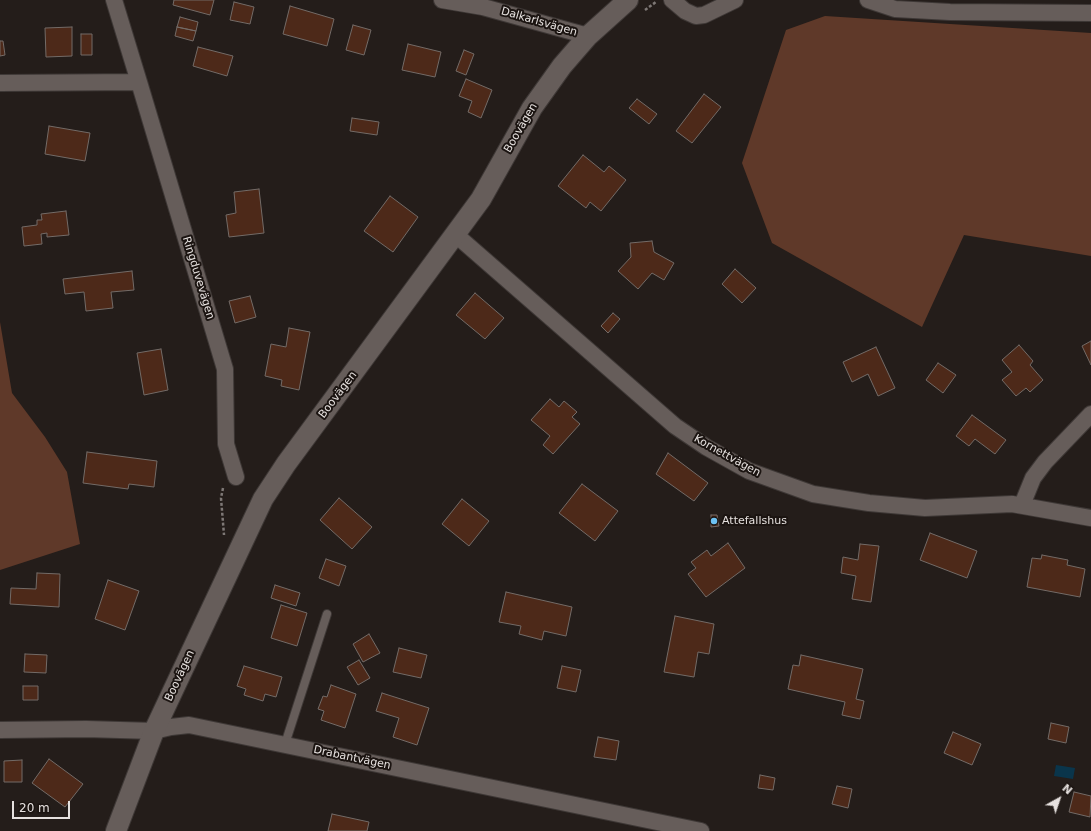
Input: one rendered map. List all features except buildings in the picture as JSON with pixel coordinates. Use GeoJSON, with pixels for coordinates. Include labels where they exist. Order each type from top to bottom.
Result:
{"type":"FeatureCollection","features":[{"type":"Feature","properties":{"kind":"street","name":"Ringduvevägen"},"geometry":{"type":"LineString","coordinates":[[114,0],[225,369],[226,444],[236,477]]}},
{"type":"Feature","properties":{"kind":"street","name":"Dalkarlsvägen"},"geometry":{"type":"LineString","coordinates":[[442,0],[484,3],[588,36]]}},
{"type":"Feature","properties":{"kind":"street"},"geometry":{"type":"LineString","coordinates":[[672,0],[684,11],[696,16],[704,15],[736,0]]}},
{"type":"Feature","properties":{"kind":"street"},"geometry":{"type":"LineString","coordinates":[[868,0],[895,9],[950,12],[1091,13]]}},
{"type":"Feature","properties":{"kind":"street","name":"Boovägen"},"geometry":{"type":"LineString","coordinates":[[116,831],[154,731],[263,498],[286,464],[456,235],[481,199],[532,108],[562,66],[588,36],[634,6]]}},
{"type":"Feature","properties":{"kind":"street"},"geometry":{"type":"LineString","coordinates":[[0,83],[139,82]]}},
{"type":"Feature","properties":{"kind":"street","name":"Kornettvägen"},"geometry":{"type":"LineString","coordinates":[[456,235],[675,426],[706,447],[750,471],[813,494],[869,503],[925,508],[1022,505],[1091,518]]}},
{"type":"Feature","properties":{"kind":"street"},"geometry":{"type":"LineString","coordinates":[[1022,505],[1034,478],[1045,462],[1091,414]]}},
{"type":"Feature","properties":{"kind":"street","name":"Drabantvägen"},"geometry":{"type":"LineString","coordinates":[[0,730],[154,731],[189,725],[701,831]]}},
{"type":"Feature","properties":{"kind":"lane"},"geometry":{"type":"LineString","coordinates":[[286,744],[328,614]]}},
{"type":"Feature","properties":{"kind":"path"},"geometry":{"type":"LineString","coordinates":[[634,6],[659,0]]}},
{"type":"Feature","properties":{"kind":"path"},"geometry":{"type":"LineString","coordinates":[[236,477],[224,478],[221,498],[226,544],[238,550]]}},
{"type":"Feature","properties":{"kind":"shaded area"},"geometry":{"type":"Polygon","coordinates":[[[825,16],[1091,33],[1091,256],[964,235],[922,327],[772,243],[742,163],[786,30],[825,16]]]}},
{"type":"Feature","properties":{"kind":"shaded area"},"geometry":{"type":"Polygon","coordinates":[[[0,322],[12,393],[45,437],[67,472],[80,544],[0,570],[0,322]]]}},
{"type":"Feature","properties":{"kind":"water"},"geometry":{"type":"Polygon","coordinates":[[[1056,765],[1075,768],[1073,779],[1054,776],[1056,765]]]}},
{"type":"Feature","properties":{"kind":"place","name":"Attefallshus"},"geometry":{"type":"Point","coordinates":[714,521]}}]}
